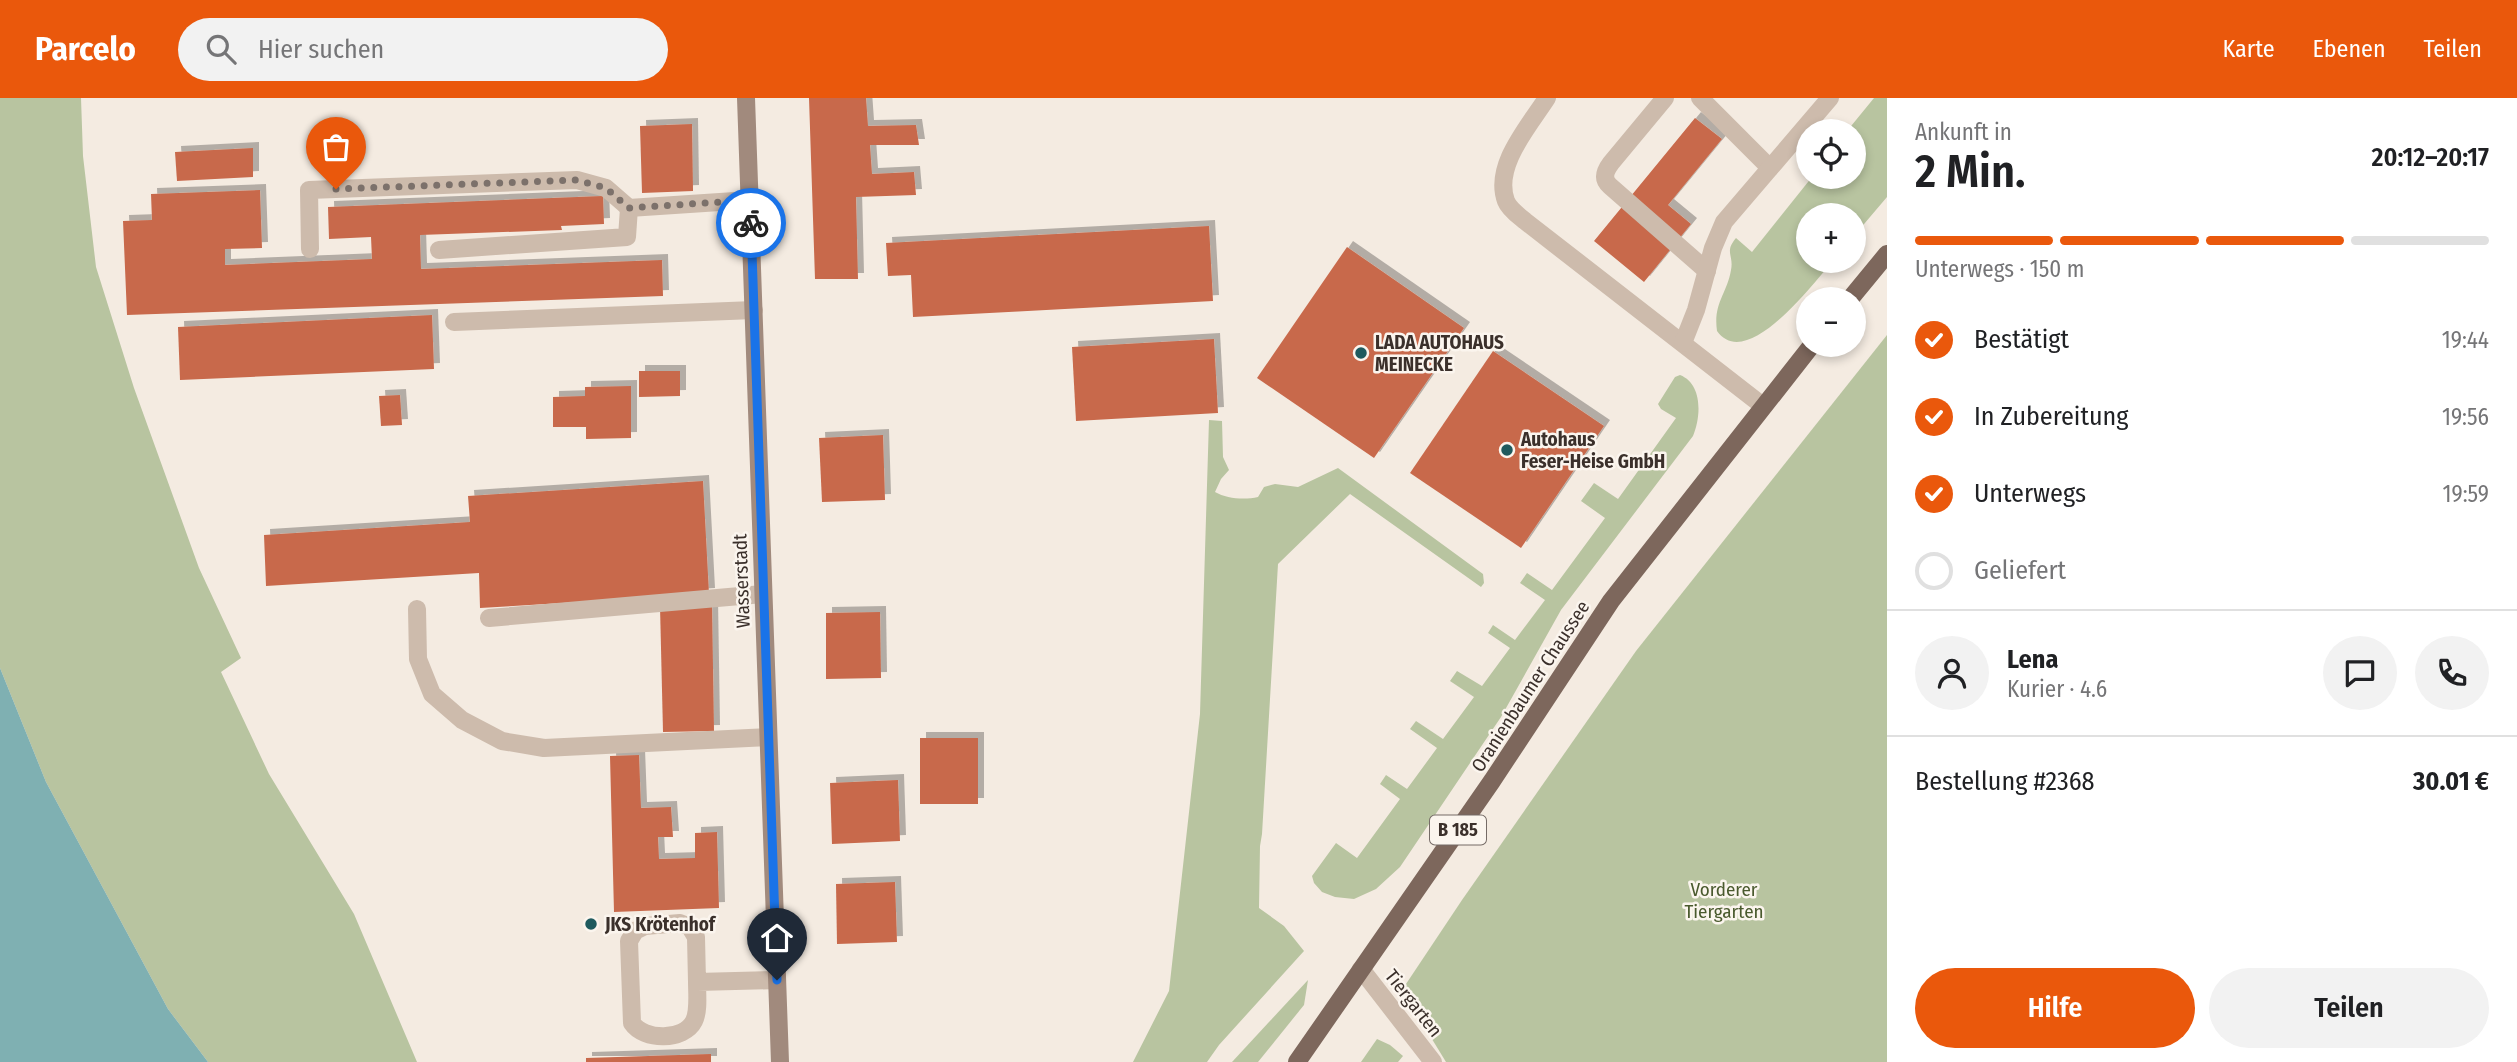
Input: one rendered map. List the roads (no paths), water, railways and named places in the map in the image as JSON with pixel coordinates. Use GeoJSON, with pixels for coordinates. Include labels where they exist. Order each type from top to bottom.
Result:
{"type":"FeatureCollection","features":[{"type":"Feature","properties":{"kind":"main road","name":"Wasserstadt"},"geometry":{"type":"LineString","coordinates":[[746,98],[780,1062]]}},
{"type":"Feature","properties":{"kind":"main road"},"geometry":{"type":"LineString","coordinates":[[1860,287],[1887,254]]}},
{"type":"Feature","properties":{"kind":"main road","name":"Oranienbaumer Chaussee"},"geometry":{"type":"LineString","coordinates":[[1297,1062],[1508,758],[1611,601],[1802,357]]}},
{"type":"Feature","properties":{"kind":"lane"},"geometry":{"type":"LineString","coordinates":[[1547,98],[1511,154],[1503,184],[1507,204],[1525,222],[1763,406]]}},
{"type":"Feature","properties":{"kind":"lane"},"geometry":{"type":"LineString","coordinates":[[1665,98],[1611,163],[1605,178],[1610,186],[1707,271]]}},
{"type":"Feature","properties":{"kind":"lane"},"geometry":{"type":"LineString","coordinates":[[1700,98],[1770,168]]}},
{"type":"Feature","properties":{"kind":"lane"},"geometry":{"type":"LineString","coordinates":[[1683,343],[1696,310],[1713,247],[1724,222],[1830,98]]}},
{"type":"Feature","properties":{"kind":"lane"},"geometry":{"type":"LineString","coordinates":[[310,249],[309,190],[577,180],[606,188],[629,208],[750,200]]}},
{"type":"Feature","properties":{"kind":"lane"},"geometry":{"type":"LineString","coordinates":[[439,250],[627,237],[629,208]]}},
{"type":"Feature","properties":{"kind":"lane"},"geometry":{"type":"LineString","coordinates":[[454,322],[754,310]]}},
{"type":"Feature","properties":{"kind":"lane"},"geometry":{"type":"LineString","coordinates":[[489,618],[763,594]]}},
{"type":"Feature","properties":{"kind":"lane"},"geometry":{"type":"LineString","coordinates":[[417,609],[418,659],[432,694],[462,720],[502,741],[544,748],[768,737]]}},
{"type":"Feature","properties":{"kind":"lane"},"geometry":{"type":"LineString","coordinates":[[680,923],[690,927],[696,937],[697,982],[696,1017],[689,1030],[680,1035],[647,1035],[637,1031],[632,1023],[629,941],[635,931],[645,926],[680,923]]}},
{"type":"Feature","properties":{"kind":"lane","name":"Tiergarten"},"geometry":{"type":"LineString","coordinates":[[1361,970],[1433,1062]]}},
{"type":"Feature","properties":{"kind":"lane"},"geometry":{"type":"LineString","coordinates":[[697,982],[777,980]]}},
{"type":"Feature","properties":{"kind":"water"},"geometry":{"type":"Polygon","coordinates":[[[0,668],[46,782],[168,1009],[208,1062],[0,1062],[0,668]]]}},
{"type":"Feature","properties":{"kind":"place","name":"LADA AUTOHAUS MEINECKE"},"geometry":{"type":"Point","coordinates":[1361,353]}},
{"type":"Feature","properties":{"kind":"place","name":"Autohaus Feser-Heise GmbH"},"geometry":{"type":"Point","coordinates":[1507,450]}},
{"type":"Feature","properties":{"kind":"place","name":"JKS Krötenhof"},"geometry":{"type":"Point","coordinates":[591,924]}},
{"type":"Feature","properties":{"kind":"park label","name":"Vorderer Tiergarten"},"geometry":{"type":"Point","coordinates":[1724,900]}}]}
